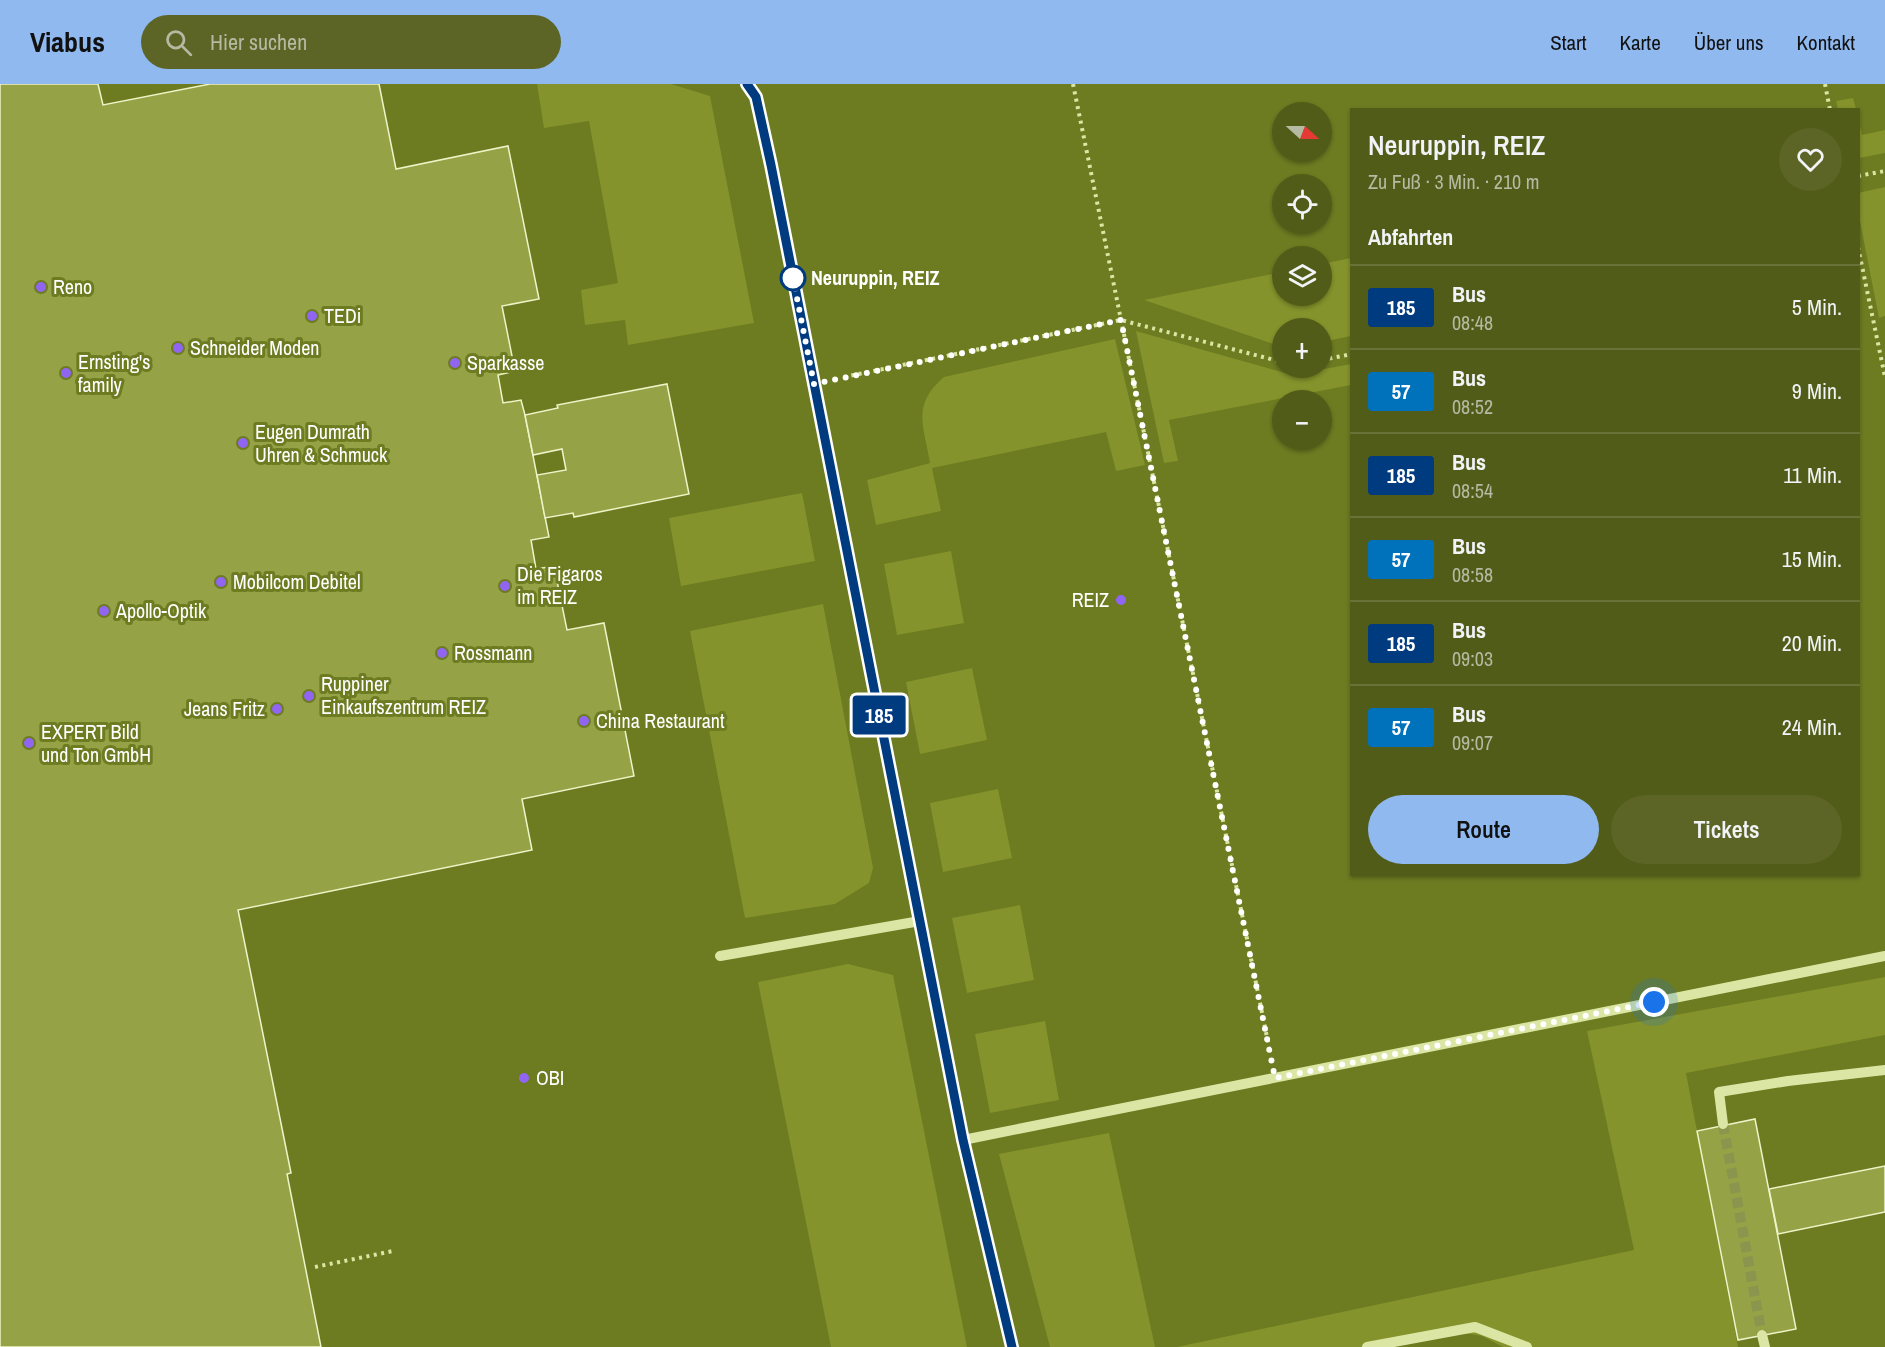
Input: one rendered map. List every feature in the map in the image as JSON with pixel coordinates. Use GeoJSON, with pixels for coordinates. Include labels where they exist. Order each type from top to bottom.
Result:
{"type":"FeatureCollection","features":[{"type":"Feature","properties":{"kind":"street"},"geometry":{"type":"LineString","coordinates":[[747,84],[756,97],[963,1140],[1012,1347]]}},
{"type":"Feature","properties":{"kind":"street"},"geometry":{"type":"LineString","coordinates":[[720,956],[920,921]]}},
{"type":"Feature","properties":{"kind":"street"},"geometry":{"type":"LineString","coordinates":[[963,1140],[1885,956]]}},
{"type":"Feature","properties":{"kind":"street"},"geometry":{"type":"LineString","coordinates":[[1723,1124],[1719,1092],[1788,1081],[1885,1070]]}},
{"type":"Feature","properties":{"kind":"street"},"geometry":{"type":"LineString","coordinates":[[1367,1347],[1474,1327],[1527,1347]]}},
{"type":"Feature","properties":{"kind":"street"},"geometry":{"type":"LineString","coordinates":[[1762,1335],[1765,1347]]}},
{"type":"Feature","properties":{"kind":"path"},"geometry":{"type":"LineString","coordinates":[[1073,84],[1275,1078]]}},
{"type":"Feature","properties":{"kind":"path"},"geometry":{"type":"LineString","coordinates":[[1825,84],[1830,108]]}},
{"type":"Feature","properties":{"kind":"path"},"geometry":{"type":"LineString","coordinates":[[1860,176],[1885,171]]}},
{"type":"Feature","properties":{"kind":"path"},"geometry":{"type":"LineString","coordinates":[[1860,257],[1885,377]]}},
{"type":"Feature","properties":{"kind":"path"},"geometry":{"type":"LineString","coordinates":[[814,384],[1121,320],[1272,359]]}},
{"type":"Feature","properties":{"kind":"path"},"geometry":{"type":"LineString","coordinates":[[1332,358],[1350,354]]}},
{"type":"Feature","properties":{"kind":"path"},"geometry":{"type":"LineString","coordinates":[[315,1267],[393,1251]]}},
{"type":"Feature","properties":{"kind":"green space"},"geometry":{"type":"Polygon","coordinates":[[[537,84],[671,84],[710,96],[754,323],[628,345],[625,320],[585,325],[581,290],[618,283],[589,121],[544,128],[537,84]]]}},
{"type":"Feature","properties":{"kind":"green space"},"geometry":{"type":"Polygon","coordinates":[[[1853,98],[1856,108],[1838,108],[1836,101],[1853,98]]]}},
{"type":"Feature","properties":{"kind":"green space"},"geometry":{"type":"Polygon","coordinates":[[[1860,126],[1862,135],[1885,130],[1885,153],[1860,158],[1860,126]]]}},
{"type":"Feature","properties":{"kind":"green space"},"geometry":{"type":"Polygon","coordinates":[[[1885,187],[1885,316],[1879,318],[1860,221],[1860,193],[1885,187]]]}},
{"type":"Feature","properties":{"kind":"green space"},"geometry":{"type":"Polygon","coordinates":[[[1350,258],[1350,336],[1332,340],[1332,318],[1272,318],[1272,344],[1144,300],[1272,274],[1272,306],[1332,306],[1332,262],[1350,258]]]}},
{"type":"Feature","properties":{"kind":"green space"},"geometry":{"type":"Polygon","coordinates":[[[1136,331],[1272,369],[1272,378],[1332,378],[1332,368],[1350,364],[1350,385],[1325,390],[1272,390],[1272,400],[1169,420],[1178,461],[1164,463],[1136,331]]]}},
{"type":"Feature","properties":{"kind":"green space"},"geometry":{"type":"Polygon","coordinates":[[[1115,339],[1145,465],[1116,471],[1106,432],[932,468],[941,511],[876,525],[867,480],[930,463],[923,427],[923,407],[934,387],[944,377],[1115,339]]]}},
{"type":"Feature","properties":{"kind":"green space"},"geometry":{"type":"Polygon","coordinates":[[[802,493],[815,561],[681,586],[669,518],[802,493]]]}},
{"type":"Feature","properties":{"kind":"green space"},"geometry":{"type":"Polygon","coordinates":[[[951,551],[964,623],[897,635],[884,564],[951,551]]]}},
{"type":"Feature","properties":{"kind":"green space"},"geometry":{"type":"Polygon","coordinates":[[[823,604],[873,868],[869,883],[835,904],[745,918],[690,631],[823,604]]]}},
{"type":"Feature","properties":{"kind":"green space"},"geometry":{"type":"Polygon","coordinates":[[[972,668],[987,740],[920,754],[906,682],[972,668]]]}},
{"type":"Feature","properties":{"kind":"green space"},"geometry":{"type":"Polygon","coordinates":[[[998,789],[1012,858],[943,872],[930,803],[998,789]]]}},
{"type":"Feature","properties":{"kind":"green space"},"geometry":{"type":"Polygon","coordinates":[[[1020,905],[1034,980],[967,993],[952,918],[1020,905]]]}},
{"type":"Feature","properties":{"kind":"green space"},"geometry":{"type":"Polygon","coordinates":[[[848,964],[893,975],[967,1347],[831,1347],[758,982],[848,964]]]}},
{"type":"Feature","properties":{"kind":"green space"},"geometry":{"type":"Polygon","coordinates":[[[1885,977],[1885,1035],[1686,1073],[1738,1347],[1503,1347],[1482,1336],[1458,1332],[1390,1347],[1177,1347],[1634,1250],[1587,1031],[1885,977]]]}},
{"type":"Feature","properties":{"kind":"green space"},"geometry":{"type":"Polygon","coordinates":[[[1045,1021],[1059,1100],[990,1113],[975,1034],[1045,1021]]]}},
{"type":"Feature","properties":{"kind":"green space"},"geometry":{"type":"Polygon","coordinates":[[[1109,1133],[1155,1347],[1050,1347],[999,1154],[1109,1133]]]}},
{"type":"Feature","properties":{"kind":"building","name":"Ruppiner Einkaufszentrum REIZ"},"geometry":{"type":"Polygon","coordinates":[[[0,84],[98,84],[103,105],[210,84],[379,84],[396,169],[508,146],[539,299],[502,306],[515,371],[498,375],[503,403],[521,400],[549,537],[531,540],[536,569],[554,566],[567,630],[604,623],[634,776],[522,799],[532,850],[238,910],[291,1173],[287,1174],[321,1347],[0,1347],[0,84]]]}},
{"type":"Feature","properties":{"kind":"building"},"geometry":{"type":"Polygon","coordinates":[[[667,384],[689,494],[574,517],[573,513],[545,518],[537,475],[566,470],[562,449],[533,455],[525,415],[558,408],[557,405],[667,384]]]}},
{"type":"Feature","properties":{"kind":"building"},"geometry":{"type":"Polygon","coordinates":[[[1755,1119],[1796,1329],[1738,1340],[1697,1131],[1755,1119]]]}},
{"type":"Feature","properties":{"kind":"building"},"geometry":{"type":"Polygon","coordinates":[[[1885,1166],[1885,1212],[1778,1234],[1769,1189],[1885,1166]]]}},
{"type":"Feature","properties":{"kind":"tunnel"},"geometry":{"type":"LineString","coordinates":[[1723,1124],[1762,1335]]}},
{"type":"Feature","properties":{"kind":"bus line","name":"185"},"geometry":{"type":"LineString","coordinates":[[747,84],[756,97],[771,165],[963,1140],[1012,1347]]}},
{"type":"Feature","properties":{"kind":"place","name":"Neuruppin, REIZ"},"geometry":{"type":"Point","coordinates":[793,278]}},
{"type":"Feature","properties":{"kind":"place","name":"Reno"},"geometry":{"type":"Point","coordinates":[41,287]}},
{"type":"Feature","properties":{"kind":"place","name":"TEDi"},"geometry":{"type":"Point","coordinates":[312,316]}},
{"type":"Feature","properties":{"kind":"place","name":"Schneider Moden"},"geometry":{"type":"Point","coordinates":[178,348]}},
{"type":"Feature","properties":{"kind":"place","name":"Sparkasse"},"geometry":{"type":"Point","coordinates":[455,363]}},
{"type":"Feature","properties":{"kind":"place","name":"Ernsting's family"},"geometry":{"type":"Point","coordinates":[66,373]}},
{"type":"Feature","properties":{"kind":"place","name":"Eugen Dumrath Uhren & Schmuck"},"geometry":{"type":"Point","coordinates":[243,443]}},
{"type":"Feature","properties":{"kind":"place","name":"Mobilcom Debitel"},"geometry":{"type":"Point","coordinates":[221,582]}},
{"type":"Feature","properties":{"kind":"place","name":"Die Figaros im REIZ"},"geometry":{"type":"Point","coordinates":[505,586]}},
{"type":"Feature","properties":{"kind":"place","name":"REIZ"},"geometry":{"type":"Point","coordinates":[1121,600]}},
{"type":"Feature","properties":{"kind":"place","name":"Apollo-Optik"},"geometry":{"type":"Point","coordinates":[104,611]}},
{"type":"Feature","properties":{"kind":"place","name":"Rossmann"},"geometry":{"type":"Point","coordinates":[442,653]}},
{"type":"Feature","properties":{"kind":"place","name":"Ruppiner Einkaufszentrum REIZ"},"geometry":{"type":"Point","coordinates":[309,696]}},
{"type":"Feature","properties":{"kind":"place","name":"Jeans Fritz"},"geometry":{"type":"Point","coordinates":[277,709]}},
{"type":"Feature","properties":{"kind":"place","name":"China Restaurant"},"geometry":{"type":"Point","coordinates":[584,721]}},
{"type":"Feature","properties":{"kind":"place","name":"EXPERT Bild und Ton GmbH"},"geometry":{"type":"Point","coordinates":[29,743]}},
{"type":"Feature","properties":{"kind":"place","name":"OBI"},"geometry":{"type":"Point","coordinates":[524,1078]}},
{"type":"Feature","properties":{"kind":"route"},"geometry":{"type":"LineString","coordinates":[[793,278],[814,384],[1121,320],[1275,1078],[1654,1002]]}}]}
